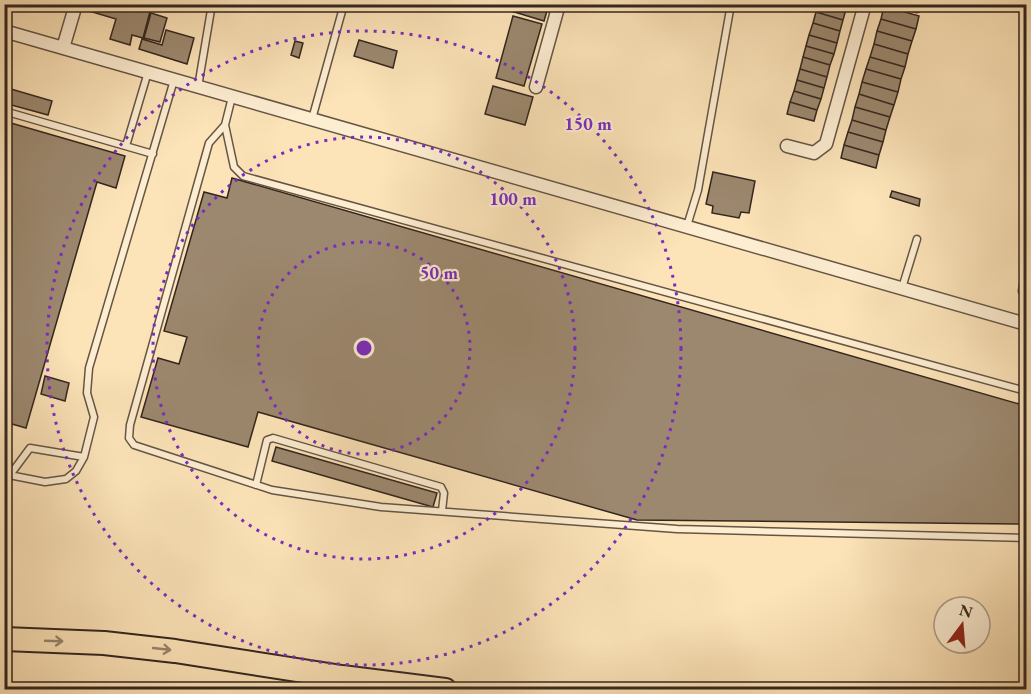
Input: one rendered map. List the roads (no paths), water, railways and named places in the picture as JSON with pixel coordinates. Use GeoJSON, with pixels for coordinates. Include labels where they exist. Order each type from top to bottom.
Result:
{"type":"FeatureCollection","features":[{"type":"Feature","properties":{"kind":"highway"},"geometry":{"type":"LineString","coordinates":[[4,639],[104,643],[175,651],[342,677],[445,690]]}},
{"type":"Feature","properties":{"kind":"street"},"geometry":{"type":"LineString","coordinates":[[63,48],[76,4]]}},
{"type":"Feature","properties":{"kind":"street"},"geometry":{"type":"LineString","coordinates":[[536,87],[559,4]]}},
{"type":"Feature","properties":{"kind":"street"},"geometry":{"type":"LineString","coordinates":[[787,146],[814,153],[826,144],[865,4]]}},
{"type":"Feature","properties":{"kind":"street"},"geometry":{"type":"LineString","coordinates":[[4,31],[1026,324]]}},
{"type":"Feature","properties":{"kind":"lane"},"geometry":{"type":"LineString","coordinates":[[198,87],[212,4]]}},
{"type":"Feature","properties":{"kind":"lane"},"geometry":{"type":"LineString","coordinates":[[312,119],[344,4]]}},
{"type":"Feature","properties":{"kind":"lane"},"geometry":{"type":"LineString","coordinates":[[687,227],[698,190],[731,4]]}},
{"type":"Feature","properties":{"kind":"lane"},"geometry":{"type":"LineString","coordinates":[[902,4],[917,9]]}},
{"type":"Feature","properties":{"kind":"lane"},"geometry":{"type":"LineString","coordinates":[[126,146],[148,72]]}},
{"type":"Feature","properties":{"kind":"lane"},"geometry":{"type":"LineString","coordinates":[[84,457],[30,448],[7,475],[45,482],[66,479],[76,471],[84,457],[94,417],[87,393],[88,368],[175,80]]}},
{"type":"Feature","properties":{"kind":"lane"},"geometry":{"type":"LineString","coordinates":[[232,96],[225,125],[234,167],[243,176],[1026,391]]}},
{"type":"Feature","properties":{"kind":"lane"},"geometry":{"type":"LineString","coordinates":[[4,111],[153,154]]}},
{"type":"Feature","properties":{"kind":"lane"},"geometry":{"type":"LineString","coordinates":[[225,125],[209,142],[129,438],[134,446],[272,490],[381,507],[677,529],[1026,538]]}},
{"type":"Feature","properties":{"kind":"lane"},"geometry":{"type":"LineString","coordinates":[[901,288],[917,239]]}},
{"type":"Feature","properties":{"kind":"lane"},"geometry":{"type":"LineString","coordinates":[[256,485],[267,440],[273,438],[441,487],[444,493],[442,511]]}}]}
